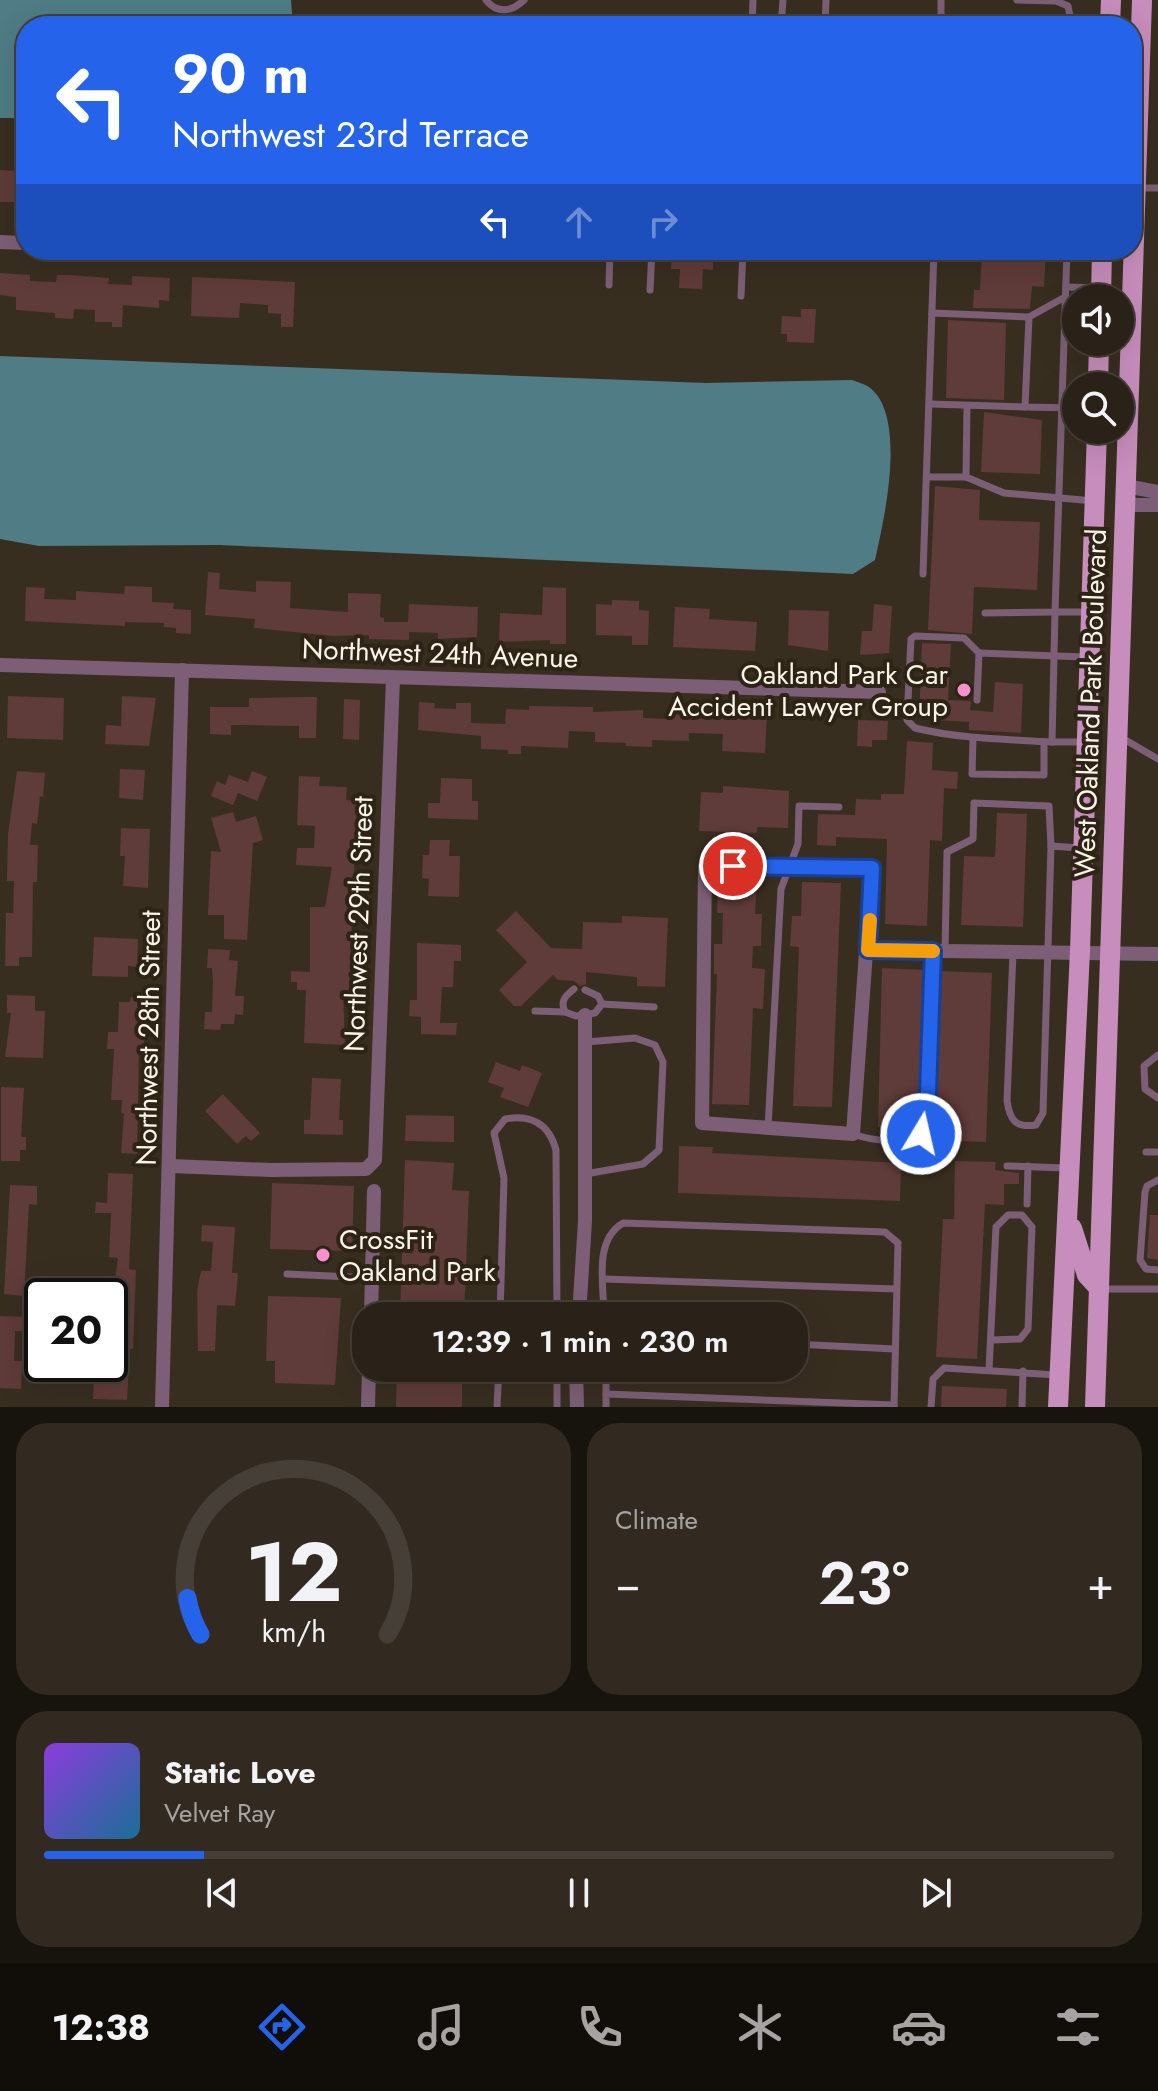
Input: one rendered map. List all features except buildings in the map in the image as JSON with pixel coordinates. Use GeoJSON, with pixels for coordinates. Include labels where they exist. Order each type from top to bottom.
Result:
{"type":"FeatureCollection","features":[{"type":"Feature","properties":{"kind":"main road"},"geometry":{"type":"LineString","coordinates":[[1101,284],[1102,260]]}},
{"type":"Feature","properties":{"kind":"main road","name":"West Oakland Park Boulevard"},"geometry":{"type":"LineString","coordinates":[[1095,1407],[1133,260]]}},
{"type":"Feature","properties":{"kind":"main road","name":"West Oakland Park Boulevard"},"geometry":{"type":"LineString","coordinates":[[1058,1407],[1080,951],[1097,444]]}},
{"type":"Feature","properties":{"kind":"main road"},"geometry":{"type":"LineString","coordinates":[[1096,463],[1103,488],[1125,496]]}},
{"type":"Feature","properties":{"kind":"main road"},"geometry":{"type":"LineString","coordinates":[[1094,501],[1107,506],[1115,514],[1124,536]]}},
{"type":"Feature","properties":{"kind":"main road"},"geometry":{"type":"LineString","coordinates":[[1068,1213],[1082,1262],[1099,1288]]}},
{"type":"Feature","properties":{"kind":"street"},"geometry":{"type":"LineString","coordinates":[[1125,496],[1158,492]]}},
{"type":"Feature","properties":{"kind":"street"},"geometry":{"type":"LineString","coordinates":[[1125,496],[1158,505]]}},
{"type":"Feature","properties":{"kind":"street","name":"Northwest 24th Avenue"},"geometry":{"type":"LineString","coordinates":[[0,665],[879,692]]}},
{"type":"Feature","properties":{"kind":"street","name":"Northwest 28th Street"},"geometry":{"type":"LineString","coordinates":[[162,1407],[171,1166],[182,670]]}},
{"type":"Feature","properties":{"kind":"street","name":"Northwest 29th Street"},"geometry":{"type":"LineString","coordinates":[[171,1166],[271,1170],[366,1169],[375,1160],[393,678]]}},
{"type":"Feature","properties":{"kind":"street"},"geometry":{"type":"LineString","coordinates":[[788,865],[872,868],[853,1134],[702,1123],[705,866],[788,865]]}},
{"type":"Feature","properties":{"kind":"street"},"geometry":{"type":"LineString","coordinates":[[868,950],[1158,954]]}},
{"type":"Feature","properties":{"kind":"street"},"geometry":{"type":"LineString","coordinates":[[580,1302],[585,1174],[585,1015]]}},
{"type":"Feature","properties":{"kind":"street"},"geometry":{"type":"LineString","coordinates":[[371,1302],[374,1191]]}},
{"type":"Feature","properties":{"kind":"street"},"geometry":{"type":"LineString","coordinates":[[368,1407],[369,1382]]}},
{"type":"Feature","properties":{"kind":"street"},"geometry":{"type":"LineString","coordinates":[[576,1382],[577,1407]]}},
{"type":"Feature","properties":{"kind":"lane"},"geometry":{"type":"LineString","coordinates":[[486,0],[500,10],[509,10],[524,0]]}},
{"type":"Feature","properties":{"kind":"lane"},"geometry":{"type":"LineString","coordinates":[[1017,0],[1056,1],[1068,6],[1070,16]]}},
{"type":"Feature","properties":{"kind":"lane"},"geometry":{"type":"LineString","coordinates":[[609,285],[610,260]]}},
{"type":"Feature","properties":{"kind":"lane"},"geometry":{"type":"LineString","coordinates":[[650,290],[652,260]]}},
{"type":"Feature","properties":{"kind":"lane"},"geometry":{"type":"LineString","coordinates":[[741,296],[743,260]]}},
{"type":"Feature","properties":{"kind":"lane"},"geometry":{"type":"LineString","coordinates":[[923,574],[934,260]]}},
{"type":"Feature","properties":{"kind":"lane"},"geometry":{"type":"LineString","coordinates":[[1066,284],[1067,260]]}},
{"type":"Feature","properties":{"kind":"lane"},"geometry":{"type":"LineString","coordinates":[[932,313],[1029,317],[1062,299]]}},
{"type":"Feature","properties":{"kind":"lane"},"geometry":{"type":"LineString","coordinates":[[1025,407],[1029,317]]}},
{"type":"Feature","properties":{"kind":"lane"},"geometry":{"type":"LineString","coordinates":[[931,404],[1062,408],[1054,656],[1044,775],[972,774],[973,739]]}},
{"type":"Feature","properties":{"kind":"lane"},"geometry":{"type":"LineString","coordinates":[[966,477],[967,406]]}},
{"type":"Feature","properties":{"kind":"lane"},"geometry":{"type":"LineString","coordinates":[[928,477],[966,477],[1004,493],[1094,501]]}},
{"type":"Feature","properties":{"kind":"lane"},"geometry":{"type":"LineString","coordinates":[[985,613],[1091,612]]}},
{"type":"Feature","properties":{"kind":"lane"},"geometry":{"type":"LineString","coordinates":[[1087,743],[973,739],[959,733],[915,728],[907,720],[911,639],[915,636],[964,638],[979,653],[1089,657]]}},
{"type":"Feature","properties":{"kind":"lane"},"geometry":{"type":"LineString","coordinates":[[977,700],[979,653]]}},
{"type":"Feature","properties":{"kind":"lane"},"geometry":{"type":"LineString","coordinates":[[1117,735],[1158,759]]}},
{"type":"Feature","properties":{"kind":"lane"},"geometry":{"type":"LineString","coordinates":[[853,1134],[880,1141],[917,1136],[925,1129],[947,852],[973,839],[974,803],[1049,806],[1051,846],[1043,1113],[1036,1125],[1028,1126],[1015,1124],[1010,1118],[1007,1101],[1013,952]]}},
{"type":"Feature","properties":{"kind":"lane"},"geometry":{"type":"LineString","coordinates":[[768,1128],[781,889],[798,844],[799,806],[839,807]]}},
{"type":"Feature","properties":{"kind":"lane"},"geometry":{"type":"LineString","coordinates":[[1051,846],[1082,848]]}},
{"type":"Feature","properties":{"kind":"lane"},"geometry":{"type":"LineString","coordinates":[[565,1012],[563,1001],[574,989]]}},
{"type":"Feature","properties":{"kind":"lane"},"geometry":{"type":"LineString","coordinates":[[585,990],[598,996],[602,1004]]}},
{"type":"Feature","properties":{"kind":"lane"},"geometry":{"type":"LineString","coordinates":[[535,1011],[585,1015],[595,1013],[602,1004]]}},
{"type":"Feature","properties":{"kind":"lane"},"geometry":{"type":"LineString","coordinates":[[602,1004],[654,1007]]}},
{"type":"Feature","properties":{"kind":"lane"},"geometry":{"type":"LineString","coordinates":[[585,1042],[635,1038],[655,1045],[663,1062],[659,1150],[643,1164],[585,1174]]}},
{"type":"Feature","properties":{"kind":"lane"},"geometry":{"type":"LineString","coordinates":[[1158,1055],[1144,1066],[1143,1083],[1145,1089],[1158,1098]]}},
{"type":"Feature","properties":{"kind":"lane"},"geometry":{"type":"LineString","coordinates":[[500,1302],[504,1178],[494,1133],[505,1119],[519,1116],[537,1122],[551,1132],[556,1150],[557,1302]]}},
{"type":"Feature","properties":{"kind":"lane"},"geometry":{"type":"LineString","coordinates":[[1146,1152],[1158,1152]]}},
{"type":"Feature","properties":{"kind":"lane"},"geometry":{"type":"LineString","coordinates":[[1007,1166],[1069,1168]]}},
{"type":"Feature","properties":{"kind":"lane"},"geometry":{"type":"LineString","coordinates":[[1027,1204],[1028,1166]]}},
{"type":"Feature","properties":{"kind":"lane"},"geometry":{"type":"LineString","coordinates":[[1158,1180],[1147,1186],[1145,1192],[1140,1260],[1146,1269],[1158,1270]]}},
{"type":"Feature","properties":{"kind":"lane"},"geometry":{"type":"LineString","coordinates":[[989,1370],[996,1227],[1008,1215],[1022,1215],[1032,1227],[1028,1329],[1020,1339],[992,1340]]}},
{"type":"Feature","properties":{"kind":"lane"},"geometry":{"type":"LineString","coordinates":[[604,1302],[603,1247],[609,1230],[623,1223],[885,1232],[898,1243],[900,1268],[896,1289],[894,1406],[606,1394]]}},
{"type":"Feature","properties":{"kind":"lane"},"geometry":{"type":"LineString","coordinates":[[287,1274],[372,1278]]}},
{"type":"Feature","properties":{"kind":"lane"},"geometry":{"type":"LineString","coordinates":[[604,1279],[896,1289]]}},
{"type":"Feature","properties":{"kind":"lane"},"geometry":{"type":"LineString","coordinates":[[1099,1288],[1158,1289]]}},
{"type":"Feature","properties":{"kind":"lane"},"geometry":{"type":"LineString","coordinates":[[808,1345],[895,1349]]}},
{"type":"Feature","properties":{"kind":"lane"},"geometry":{"type":"LineString","coordinates":[[931,1407],[933,1379],[937,1371],[944,1368],[1059,1375]]}},
{"type":"Feature","properties":{"kind":"lane"},"geometry":{"type":"LineString","coordinates":[[1022,1407],[1023,1371]]}},
{"type":"Feature","properties":{"kind":"lane"},"geometry":{"type":"LineString","coordinates":[[497,1407],[498,1382]]}},
{"type":"Feature","properties":{"kind":"lane"},"geometry":{"type":"LineString","coordinates":[[557,1382],[557,1407]]}},
{"type":"Feature","properties":{"kind":"lane"},"geometry":{"type":"LineString","coordinates":[[606,1382],[606,1407]]}},
{"type":"Feature","properties":{"kind":"lane"},"geometry":{"type":"LineString","coordinates":[[1012,1392],[1023,1384]]}},
{"type":"Feature","properties":{"kind":"water"},"geometry":{"type":"Polygon","coordinates":[[[0,0],[291,0],[292,16],[16,16],[16,118],[0,118],[0,0]]]}},
{"type":"Feature","properties":{"kind":"water"},"geometry":{"type":"Polygon","coordinates":[[[0,356],[706,383],[852,380],[869,387],[881,401],[888,421],[890,469],[875,560],[853,574],[220,545],[39,546],[0,539],[0,356]]]}},
{"type":"Feature","properties":{"kind":"slow traffic"},"geometry":{"type":"LineString","coordinates":[[870,920],[868,950],[933,951]]}},
{"type":"Feature","properties":{"kind":"place","name":"Oakland Park Car Accident Lawyer Group"},"geometry":{"type":"Point","coordinates":[964,690]}},
{"type":"Feature","properties":{"kind":"place","name":"CrossFit Oakland Park"},"geometry":{"type":"Point","coordinates":[323,1255]}},
{"type":"Feature","properties":{"kind":"route"},"geometry":{"type":"LineString","coordinates":[[733,866],[872,868],[868,950],[933,951],[927,1120],[921,1134]]}}]}
